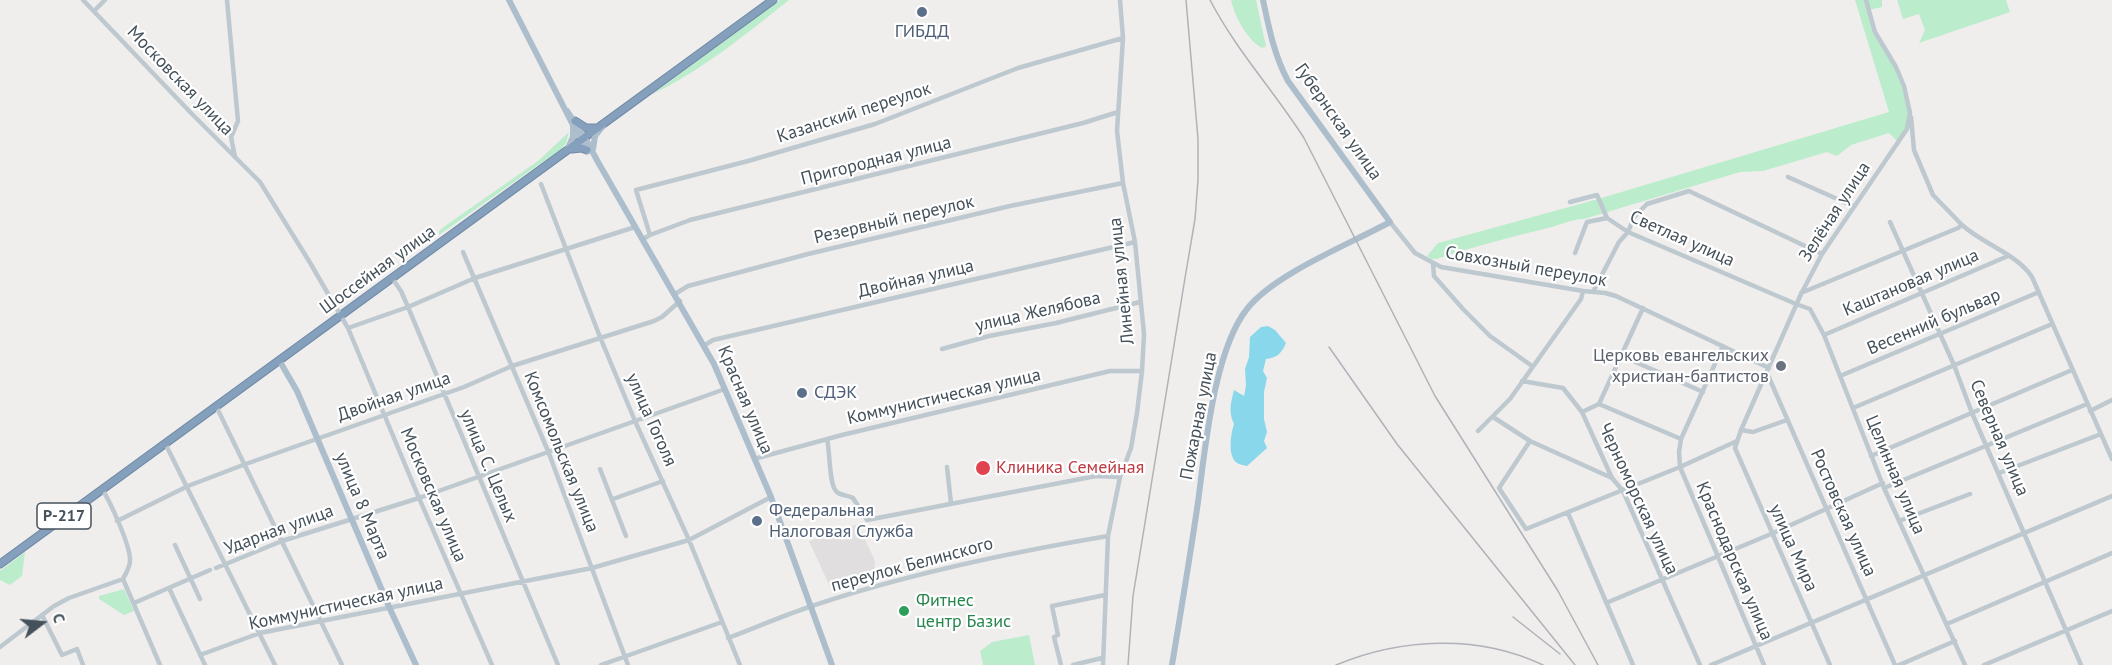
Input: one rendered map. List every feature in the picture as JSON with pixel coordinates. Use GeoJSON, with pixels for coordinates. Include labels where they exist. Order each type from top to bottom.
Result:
{"type":"FeatureCollection","features":[{"type":"Feature","properties":{"kind":"highway","name":"Шоссейная улица"},"geometry":{"type":"LineString","coordinates":[[0,564],[340,315],[453,238],[583,139],[773,0]]}},
{"type":"Feature","properties":{"kind":"highway"},"geometry":{"type":"LineString","coordinates":[[574,122],[586,128],[595,129],[603,126]]}},
{"type":"Feature","properties":{"kind":"highway"},"geometry":{"type":"LineString","coordinates":[[567,151],[576,148],[591,151]]}},
{"type":"Feature","properties":{"kind":"main road","name":"Красная улица"},"geometry":{"type":"LineString","coordinates":[[509,0],[567,111],[705,345],[771,497],[832,665]]}},
{"type":"Feature","properties":{"kind":"main road","name":"Губернская улица"},"geometry":{"type":"LineString","coordinates":[[1263,0],[1274,52],[1288,81],[1390,222]]}},
{"type":"Feature","properties":{"kind":"main road"},"geometry":{"type":"LineString","coordinates":[[567,151],[573,137],[574,122]]}},
{"type":"Feature","properties":{"kind":"main road"},"geometry":{"type":"LineString","coordinates":[[591,151],[595,136],[603,126]]}},
{"type":"Feature","properties":{"kind":"main road","name":"Пожарная улица"},"geometry":{"type":"LineString","coordinates":[[1173,665],[1215,393],[1228,342],[1246,309],[1272,286],[1390,222]]}},
{"type":"Feature","properties":{"kind":"main road","name":"улица 8 Марта"},"geometry":{"type":"LineString","coordinates":[[279,360],[297,391],[416,665]]}},
{"type":"Feature","properties":{"kind":"street","name":"Московская улица"},"geometry":{"type":"LineString","coordinates":[[83,0],[260,182],[348,328],[418,498],[492,665]]}},
{"type":"Feature","properties":{"kind":"street"},"geometry":{"type":"LineString","coordinates":[[94,11],[105,0]]}},
{"type":"Feature","properties":{"kind":"street"},"geometry":{"type":"LineString","coordinates":[[227,0],[238,121],[231,137],[235,158]]}},
{"type":"Feature","properties":{"kind":"street","name":"Линейная улица"},"geometry":{"type":"LineString","coordinates":[[1102,665],[1108,537],[1120,477],[1131,448],[1142,371],[1144,334],[1135,242],[1123,183],[1117,131],[1123,38],[1120,0]]}},
{"type":"Feature","properties":{"kind":"street"},"geometry":{"type":"LineString","coordinates":[[1866,0],[1875,32],[1896,67],[1904,86],[1910,112],[1914,150],[1933,195],[1960,226],[2027,269],[2112,459]]}},
{"type":"Feature","properties":{"kind":"street","name":"Казанский переулок"},"geometry":{"type":"LineString","coordinates":[[650,235],[636,190],[742,163],[875,124],[1018,68],[1123,38]]}},
{"type":"Feature","properties":{"kind":"street","name":"Пригородная улица"},"geometry":{"type":"LineString","coordinates":[[643,239],[690,220],[1083,123],[1118,112]]}},
{"type":"Feature","properties":{"kind":"street","name":"Зелёная улица"},"geometry":{"type":"LineString","coordinates":[[1737,441],[1796,304],[1822,254],[1907,129],[1910,112]]}},
{"type":"Feature","properties":{"kind":"street"},"geometry":{"type":"LineString","coordinates":[[1788,177],[1853,206]]}},
{"type":"Feature","properties":{"kind":"street","name":"Резервный переулок"},"geometry":{"type":"LineString","coordinates":[[675,294],[688,286],[808,254],[1010,206],[1123,183]]}},
{"type":"Feature","properties":{"kind":"street","name":"улица Гоголя"},"geometry":{"type":"LineString","coordinates":[[541,184],[600,337],[689,540],[740,665]]}},
{"type":"Feature","properties":{"kind":"street"},"geometry":{"type":"LineString","coordinates":[[1593,292],[1619,242],[1628,232],[1634,217],[1647,204],[1689,191],[1822,254]]}},
{"type":"Feature","properties":{"kind":"street"},"geometry":{"type":"LineString","coordinates":[[1570,202],[1597,195],[1607,218]]}},
{"type":"Feature","properties":{"kind":"street","name":"Светлая улица"},"geometry":{"type":"LineString","coordinates":[[1575,253],[1587,222],[1607,218],[1628,232],[1796,304]]}},
{"type":"Feature","properties":{"kind":"street","name":"Совхозный переулок"},"geometry":{"type":"LineString","coordinates":[[1390,222],[1415,253],[1440,267],[1616,296],[1723,346],[1768,370]]}},
{"type":"Feature","properties":{"kind":"street","name":"Северная улица"},"geometry":{"type":"LineString","coordinates":[[1890,222],[1954,364],[1972,413],[2081,665]]}},
{"type":"Feature","properties":{"kind":"street"},"geometry":{"type":"LineString","coordinates":[[348,328],[408,307],[475,278],[635,226]]}},
{"type":"Feature","properties":{"kind":"street"},"geometry":{"type":"LineString","coordinates":[[1801,294],[1960,226]]}},
{"type":"Feature","properties":{"kind":"street","name":"Двойная улица"},"geometry":{"type":"LineString","coordinates":[[705,345],[713,340],[1135,242]]}},
{"type":"Feature","properties":{"kind":"street","name":"Комсомольская улица"},"geometry":{"type":"LineString","coordinates":[[463,252],[548,451],[628,665]]}},
{"type":"Feature","properties":{"kind":"street","name":"Каштановая улица"},"geometry":{"type":"LineString","coordinates":[[1824,335],[2008,256]]}},
{"type":"Feature","properties":{"kind":"street"},"geometry":{"type":"LineString","coordinates":[[1433,264],[1434,276],[1463,309],[1490,336],[1532,366]]}},
{"type":"Feature","properties":{"kind":"street","name":"улица С. Целых"},"geometry":{"type":"LineString","coordinates":[[392,278],[408,307],[558,665]]}},
{"type":"Feature","properties":{"kind":"street"},"geometry":{"type":"LineString","coordinates":[[1478,431],[1510,399],[1581,299],[1582,291]]}},
{"type":"Feature","properties":{"kind":"street","name":"Весенний бульвар"},"geometry":{"type":"LineString","coordinates":[[1840,376],[2039,292]]}},
{"type":"Feature","properties":{"kind":"street","name":"Двойная улица"},"geometry":{"type":"LineString","coordinates":[[117,521],[188,486],[243,465],[464,387],[512,366],[654,321],[680,301]]}},
{"type":"Feature","properties":{"kind":"street","name":"улица Желябова"},"geometry":{"type":"LineString","coordinates":[[942,349],[989,336],[1140,303]]}},
{"type":"Feature","properties":{"kind":"street","name":"Целинная улица"},"geometry":{"type":"LineString","coordinates":[[1796,304],[1810,309],[1824,335],[1883,486],[1965,665]]}},
{"type":"Feature","properties":{"kind":"street"},"geometry":{"type":"LineString","coordinates":[[1582,412],[1599,404],[1643,308]]}},
{"type":"Feature","properties":{"kind":"street"},"geometry":{"type":"LineString","coordinates":[[1853,408],[2052,324]]}},
{"type":"Feature","properties":{"kind":"street"},"geometry":{"type":"LineString","coordinates":[[1680,467],[1679,452],[1682,440],[1723,346]]}},
{"type":"Feature","properties":{"kind":"street"},"geometry":{"type":"LineString","coordinates":[[1622,356],[1703,392]]}},
{"type":"Feature","properties":{"kind":"street","name":"Ростовская улица"},"geometry":{"type":"LineString","coordinates":[[1768,370],[1787,420],[1897,665]]}},
{"type":"Feature","properties":{"kind":"street"},"geometry":{"type":"LineString","coordinates":[[1871,456],[2072,370]]}},
{"type":"Feature","properties":{"kind":"street","name":"Коммунистическая улица"},"geometry":{"type":"LineString","coordinates":[[754,459],[827,439],[1110,371],[1142,371]]}},
{"type":"Feature","properties":{"kind":"street","name":"Черноморская улица"},"geometry":{"type":"LineString","coordinates":[[1522,381],[1563,388],[1582,412],[1612,478],[1623,490],[1700,665]]}},
{"type":"Feature","properties":{"kind":"street","name":"Ударная улица"},"geometry":{"type":"LineString","coordinates":[[216,568],[282,541],[418,498],[725,389]]}},
{"type":"Feature","properties":{"kind":"street"},"geometry":{"type":"LineString","coordinates":[[2090,411],[2112,400]]}},
{"type":"Feature","properties":{"kind":"street"},"geometry":{"type":"LineString","coordinates":[[1599,404],[1682,440]]}},
{"type":"Feature","properties":{"kind":"street"},"geometry":{"type":"LineString","coordinates":[[1606,603],[1883,486],[2087,404]]}},
{"type":"Feature","properties":{"kind":"street"},"geometry":{"type":"LineString","coordinates":[[216,406],[342,665]]}},
{"type":"Feature","properties":{"kind":"street"},"geometry":{"type":"LineString","coordinates":[[1493,417],[1530,441],[1612,478]]}},
{"type":"Feature","properties":{"kind":"street"},"geometry":{"type":"LineString","coordinates":[[1741,430],[1754,432],[1787,420]]}},
{"type":"Feature","properties":{"kind":"street"},"geometry":{"type":"LineString","coordinates":[[1999,473],[2101,434]]}},
{"type":"Feature","properties":{"kind":"street"},"geometry":{"type":"LineString","coordinates":[[827,439],[831,462],[830,475],[835,490],[838,494],[853,498],[867,520],[1096,476],[1120,477]]}},
{"type":"Feature","properties":{"kind":"street"},"geometry":{"type":"LineString","coordinates":[[1530,441],[1499,488],[1526,529],[1680,467],[1737,441]]}},
{"type":"Feature","properties":{"kind":"street","name":"улица Мира"},"geometry":{"type":"LineString","coordinates":[[1737,441],[1737,454],[1830,665]]}},
{"type":"Feature","properties":{"kind":"street"},"geometry":{"type":"LineString","coordinates":[[165,443],[275,665]]}},
{"type":"Feature","properties":{"kind":"street"},"geometry":{"type":"LineString","coordinates":[[947,467],[951,503]]}},
{"type":"Feature","properties":{"kind":"street","name":"Краснодарская улица"},"geometry":{"type":"LineString","coordinates":[[1680,467],[1764,665]]}},
{"type":"Feature","properties":{"kind":"street"},"geometry":{"type":"LineString","coordinates":[[600,470],[626,536]]}},
{"type":"Feature","properties":{"kind":"street"},"geometry":{"type":"LineString","coordinates":[[613,499],[663,481]]}},
{"type":"Feature","properties":{"kind":"street"},"geometry":{"type":"LineString","coordinates":[[102,489],[117,521],[130,559],[123,579],[160,665]]}},
{"type":"Feature","properties":{"kind":"street"},"geometry":{"type":"LineString","coordinates":[[1899,521],[1970,494]]}},
{"type":"Feature","properties":{"kind":"street"},"geometry":{"type":"LineString","coordinates":[[1711,665],[2112,496]]}},
{"type":"Feature","properties":{"kind":"street","name":"Коммунистическая улица"},"geometry":{"type":"LineString","coordinates":[[200,655],[260,633],[592,568],[689,540],[771,497]]}},
{"type":"Feature","properties":{"kind":"street"},"geometry":{"type":"LineString","coordinates":[[1568,513],[1633,665]]}},
{"type":"Feature","properties":{"kind":"street","name":"переулок Белинского"},"geometry":{"type":"LineString","coordinates":[[728,638],[811,606],[947,568],[1040,548],[1108,537]]}},
{"type":"Feature","properties":{"kind":"street"},"geometry":{"type":"LineString","coordinates":[[176,545],[200,599]]}},
{"type":"Feature","properties":{"kind":"street"},"geometry":{"type":"LineString","coordinates":[[1947,624],[2112,553]]}},
{"type":"Feature","properties":{"kind":"street","name":"Ударная улица"},"geometry":{"type":"LineString","coordinates":[[134,603],[210,570]]}},
{"type":"Feature","properties":{"kind":"street"},"geometry":{"type":"LineString","coordinates":[[0,647],[69,598],[123,579]]}},
{"type":"Feature","properties":{"kind":"street"},"geometry":{"type":"LineString","coordinates":[[169,588],[205,665]]}},
{"type":"Feature","properties":{"kind":"street"},"geometry":{"type":"LineString","coordinates":[[1061,665],[1054,637],[1058,635],[1052,606],[1105,595]]}},
{"type":"Feature","properties":{"kind":"street"},"geometry":{"type":"LineString","coordinates":[[1984,665],[2112,611]]}},
{"type":"Feature","properties":{"kind":"street"},"geometry":{"type":"LineString","coordinates":[[42,615],[62,655],[77,650],[83,665]]}},
{"type":"Feature","properties":{"kind":"street"},"geometry":{"type":"LineString","coordinates":[[601,665],[722,622]]}},
{"type":"Feature","properties":{"kind":"street"},"geometry":{"type":"LineString","coordinates":[[1897,665],[1955,641]]}},
{"type":"Feature","properties":{"kind":"street"},"geometry":{"type":"LineString","coordinates":[[1073,665],[1102,658]]}},
{"type":"Feature","properties":{"kind":"shaded area"},"geometry":{"type":"Polygon","coordinates":[[[858,524],[875,561],[874,575],[831,589],[809,541],[858,524]]]}},
{"type":"Feature","properties":{"kind":"green space"},"geometry":{"type":"Polygon","coordinates":[[[780,0],[789,0],[705,64],[651,95],[780,0]]]}},
{"type":"Feature","properties":{"kind":"green space"},"geometry":{"type":"Polygon","coordinates":[[[1231,0],[1256,0],[1266,46],[1262,48],[1246,33],[1238,20],[1231,0]]]}},
{"type":"Feature","properties":{"kind":"green space"},"geometry":{"type":"Polygon","coordinates":[[[1855,0],[1882,0],[1882,7],[1869,10],[1875,32],[1896,67],[1910,113],[1907,129],[1898,142],[1889,133],[1851,145],[1837,156],[1827,152],[1763,171],[1740,172],[1584,219],[1492,242],[1436,259],[1427,256],[1438,243],[1598,199],[1889,112],[1855,0]]]}},
{"type":"Feature","properties":{"kind":"green space"},"geometry":{"type":"Polygon","coordinates":[[[1897,0],[2006,0],[2010,12],[1919,43],[1925,30],[1919,14],[1903,19],[1897,0]]]}},
{"type":"Feature","properties":{"kind":"green space"},"geometry":{"type":"Polygon","coordinates":[[[569,132],[566,143],[561,149],[439,235],[439,231],[445,226],[538,161],[569,132]]]}},
{"type":"Feature","properties":{"kind":"green space"},"geometry":{"type":"Polygon","coordinates":[[[25,552],[22,576],[10,585],[0,580],[0,571],[25,552]]]}},
{"type":"Feature","properties":{"kind":"green space"},"geometry":{"type":"Polygon","coordinates":[[[124,589],[134,611],[124,615],[99,599],[99,596],[124,589]]]}},
{"type":"Feature","properties":{"kind":"green space"},"geometry":{"type":"Polygon","coordinates":[[[1029,635],[1035,665],[983,665],[980,651],[992,642],[1029,635]]]}},
{"type":"Feature","properties":{"kind":"water"},"geometry":{"type":"Polygon","coordinates":[[[1268,326],[1275,330],[1286,343],[1279,354],[1266,359],[1263,371],[1267,378],[1264,392],[1264,419],[1267,432],[1264,441],[1267,448],[1246,466],[1237,463],[1232,455],[1231,438],[1234,424],[1231,403],[1234,390],[1244,396],[1250,337],[1261,327],[1268,326]]]}},
{"type":"Feature","properties":{"kind":"railway"},"geometry":{"type":"LineString","coordinates":[[1128,665],[1133,596],[1195,219],[1198,139],[1186,0]]}},
{"type":"Feature","properties":{"kind":"railway"},"geometry":{"type":"LineString","coordinates":[[1210,0],[1231,36],[1304,138],[1435,396],[1558,591],[1598,665]]}},
{"type":"Feature","properties":{"kind":"railway"},"geometry":{"type":"LineString","coordinates":[[1329,347],[1397,444],[1575,665]]}},
{"type":"Feature","properties":{"kind":"railway"},"geometry":{"type":"LineString","coordinates":[[1513,617],[1560,654]]}},
{"type":"Feature","properties":{"kind":"railway"},"geometry":{"type":"LineString","coordinates":[[1336,665],[1387,649],[1440,643],[1492,648],[1543,665]]}},
{"type":"Feature","properties":{"kind":"place","name":"ГИБДД"},"geometry":{"type":"Point","coordinates":[922,12]}},
{"type":"Feature","properties":{"kind":"place","name":"Церковь евангельских христиан-баптистов"},"geometry":{"type":"Point","coordinates":[1781,366]}},
{"type":"Feature","properties":{"kind":"place","name":"СДЭК"},"geometry":{"type":"Point","coordinates":[802,393]}},
{"type":"Feature","properties":{"kind":"place","name":"Клиника Семейная"},"geometry":{"type":"Point","coordinates":[983,468]}},
{"type":"Feature","properties":{"kind":"place","name":"Федеральная Налоговая Служба"},"geometry":{"type":"Point","coordinates":[757,521]}},
{"type":"Feature","properties":{"kind":"place","name":"Фитнес центр Базис"},"geometry":{"type":"Point","coordinates":[904,611]}}]}
